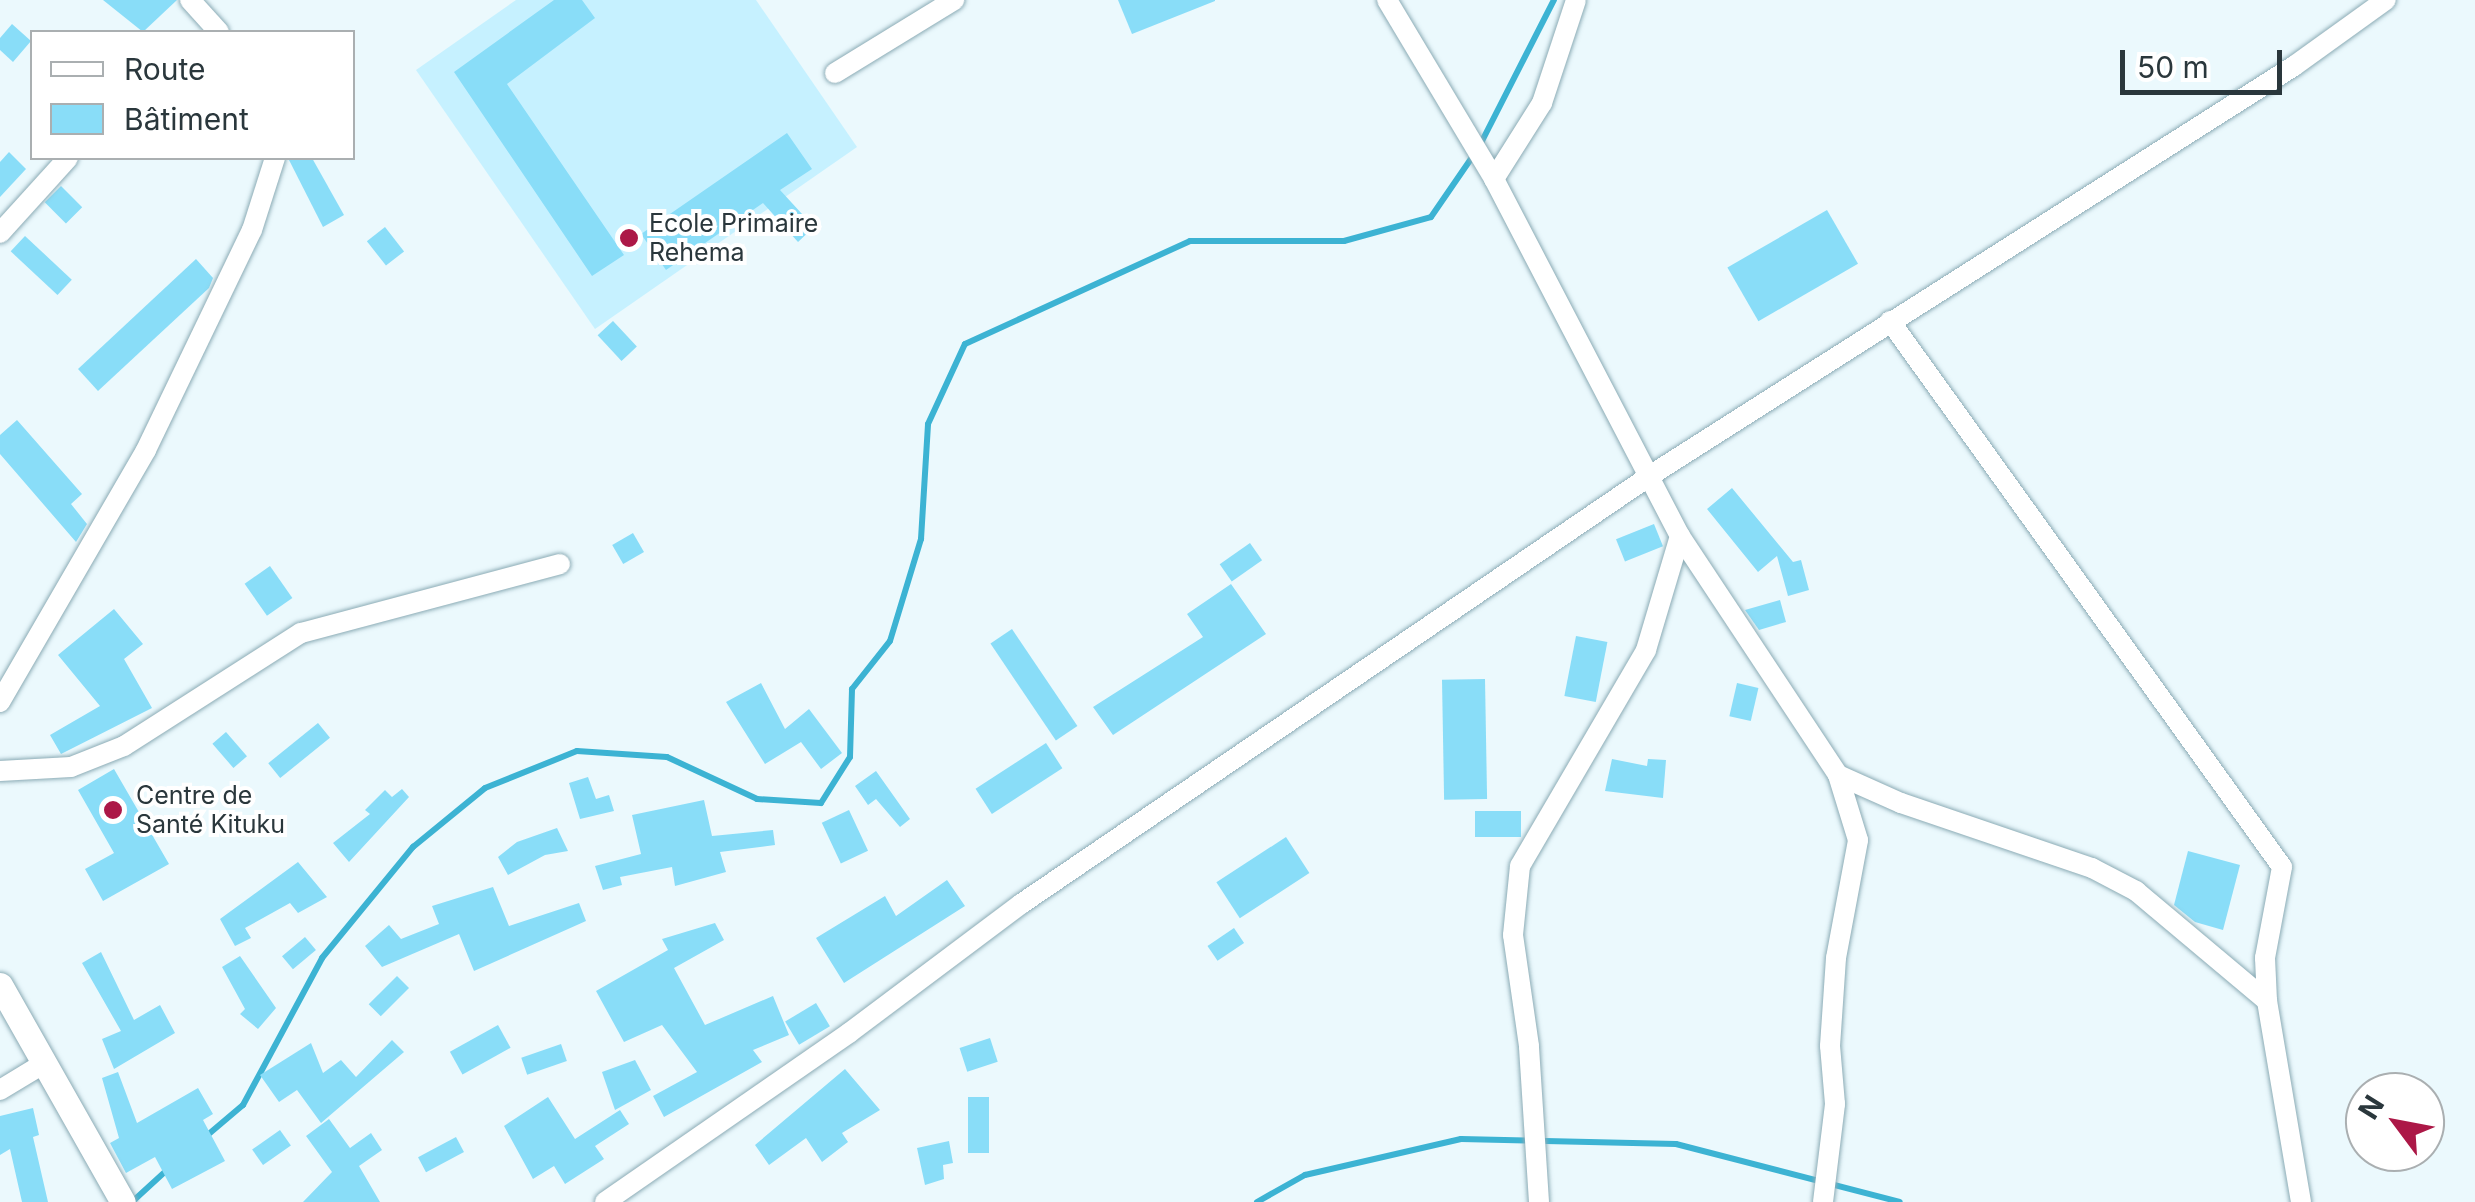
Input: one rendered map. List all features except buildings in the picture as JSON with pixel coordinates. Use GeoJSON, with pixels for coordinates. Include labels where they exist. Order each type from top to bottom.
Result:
{"type":"FeatureCollection","features":[{"type":"Feature","properties":{"kind":"street"},"geometry":{"type":"LineString","coordinates":[[190,0],[208,29]]}},
{"type":"Feature","properties":{"kind":"street"},"geometry":{"type":"LineString","coordinates":[[835,73],[954,0]]}},
{"type":"Feature","properties":{"kind":"street"},"geometry":{"type":"LineString","coordinates":[[1387,0],[1494,179],[1680,536],[1838,775],[1858,840],[1836,958],[1830,1046],[1835,1104],[1823,1202]]}},
{"type":"Feature","properties":{"kind":"street"},"geometry":{"type":"LineString","coordinates":[[1494,179],[1542,103],[1576,0]]}},
{"type":"Feature","properties":{"kind":"street"},"geometry":{"type":"LineString","coordinates":[[604,1202],[850,1034],[1020,904],[1650,475],[2294,66],[2386,0]]}},
{"type":"Feature","properties":{"kind":"street"},"geometry":{"type":"LineString","coordinates":[[0,233],[66,160]]}},
{"type":"Feature","properties":{"kind":"street"},"geometry":{"type":"LineString","coordinates":[[0,702],[164,415],[252,230],[274,160]]}},
{"type":"Feature","properties":{"kind":"street"},"geometry":{"type":"LineString","coordinates":[[1890,322],[2282,867],[2265,958],[2266,1001],[2301,1202]]}},
{"type":"Feature","properties":{"kind":"street"},"geometry":{"type":"LineString","coordinates":[[1540,1202],[1530,1046],[1513,935],[1520,866],[1646,650],[1680,536]]}},
{"type":"Feature","properties":{"kind":"street"},"geometry":{"type":"LineString","coordinates":[[0,770],[71,767],[124,746],[301,633],[560,564]]}},
{"type":"Feature","properties":{"kind":"street"},"geometry":{"type":"LineString","coordinates":[[1838,775],[1901,803],[2092,868],[2136,891],[2266,1001]]}},
{"type":"Feature","properties":{"kind":"street"},"geometry":{"type":"LineString","coordinates":[[0,985],[123,1202]]}},
{"type":"Feature","properties":{"kind":"street"},"geometry":{"type":"LineString","coordinates":[[0,1090],[43,1064]]}},
{"type":"Feature","properties":{"kind":"shaded area","name":"Ecole Primaire Rehema"},"geometry":{"type":"Polygon","coordinates":[[[516,0],[756,0],[857,147],[595,329],[416,70],[516,0]]]}},
{"type":"Feature","properties":{"kind":"waterway"},"geometry":{"type":"LineString","coordinates":[[1480,145],[1554,0]]}},
{"type":"Feature","properties":{"kind":"waterway"},"geometry":{"type":"LineString","coordinates":[[204,1138],[243,1105],[322,958],[413,847],[485,788],[577,751],[667,757],[757,799],[821,803],[850,757],[852,689],[890,641],[921,539],[928,424],[965,344],[1190,241],[1344,241],[1431,217],[1473,156]]}},
{"type":"Feature","properties":{"kind":"waterway"},"geometry":{"type":"LineString","coordinates":[[1257,1202],[1305,1175],[1461,1139],[1676,1144],[1900,1202]]}},
{"type":"Feature","properties":{"kind":"waterway"},"geometry":{"type":"LineString","coordinates":[[132,1202],[168,1169]]}},
{"type":"Feature","properties":{"kind":"place","name":"Ecole Primaire Rehema"},"geometry":{"type":"Point","coordinates":[629,238]}},
{"type":"Feature","properties":{"kind":"place","name":"Centre de Santé Kituku"},"geometry":{"type":"Point","coordinates":[113,810]}}]}
